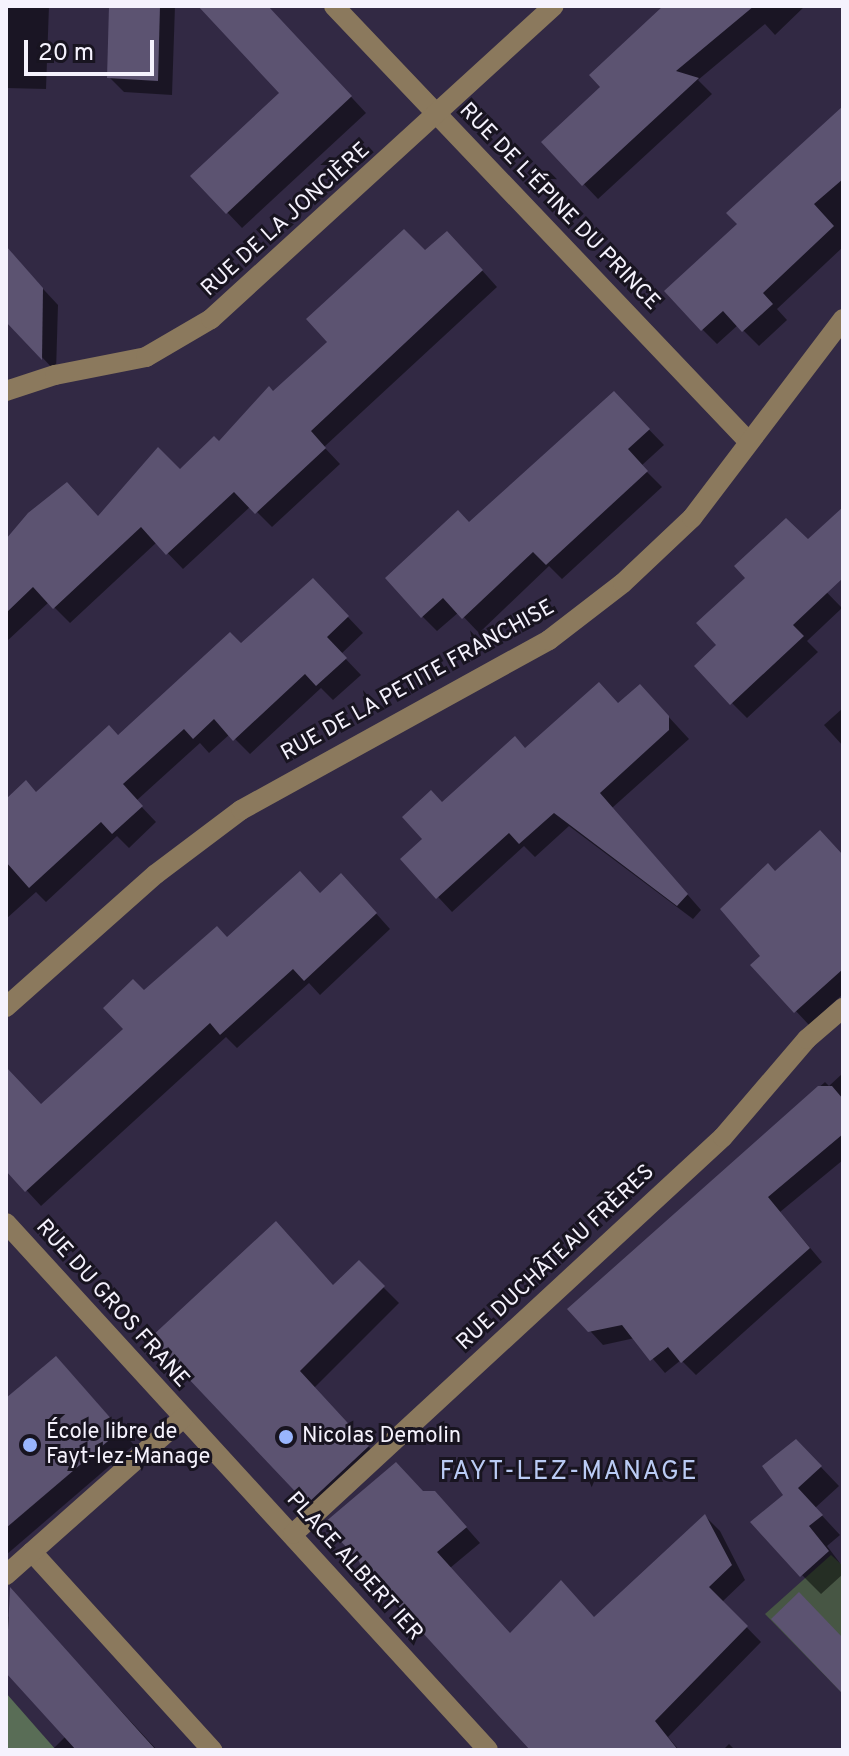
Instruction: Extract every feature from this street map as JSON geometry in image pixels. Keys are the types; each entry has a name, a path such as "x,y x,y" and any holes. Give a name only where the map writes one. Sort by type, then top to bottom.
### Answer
{"street":[{"name":"RUE DE L'ÉPINE DU PRINCE","path":"334,6 749,442"},
{"name":"RUE DE LA JONCIÈRE","path":"6,391 55,375 146,357 211,319 554,6"},
{"name":"RUE DE LA PETITE FRANCHISE","path":"6,1007 156,874 241,810 549,640 599,602 692,518 843,319"},
{"name":"RUE DUCHÂTEAU FRÈRES","path":"293,1534 723,1137 807,1039 843,1008"},
{"name":"RUE DU GROS FRANE","path":"6,1223 183,1418"},
{"name":"PLACE ALBERT IER","path":"183,1418 293,1534 488,1750"},
{"path":"6,1575 183,1418"},
{"path":"32,1552 212,1750"}],"green space":[{"path":"831,1555 843,1566 843,1694 765,1614"},
{"path":"6,1693 56,1750 6,1750"}],"building":[{"path":"109,6 160,6 158,81 107,78"},
{"path":"198,6 268,6 352,96 226,214 190,176 279,93"},
{"path":"663,6 754,6 676,71 699,78 582,186 541,142 600,87 589,75"},
{"path":"843,106 843,179 814,204 834,226 763,293 773,304 742,332 723,311 701,331 664,291 737,224 726,213"},
{"path":"404,229 425,250 447,231 483,270 311,431 326,448 255,514 234,492 166,555 141,527 53,609 33,587 6,613 6,539 28,513 67,482 98,516 158,447 180,469 214,436 219,441 269,386 273,391 327,342 306,319"},
{"path":"6,246 43,288 42,360 6,322"},
{"path":"614,391 650,429 628,449 648,471 546,565 533,552 462,619 443,598 421,618 385,578 458,510 469,522"},
{"path":"843,507 843,578 793,625 804,636 730,705 694,666 716,645 696,623 745,578 734,566 786,518 808,539"},
{"path":"313,578 349,616 327,637 347,658 316,686 305,674 233,741 214,719 193,739 184,729 123,784 143,806 112,834 101,822 29,888 6,862 6,799 26,780 36,792 109,725 118,735 230,632 241,643"},
{"path":"599,682 618,703 640,684 669,716 669,730 600,793 688,894 677,906 554,813 519,844 509,833 436,899 400,859 422,839 402,817 431,790 442,802 515,736 525,748"},
{"path":"820,830 843,855 843,969 794,1013 750,965 760,956 720,909 768,863 775,871"},
{"path":"300,871 320,893 341,873 377,913 304,981 293,969 220,1035 210,1023 25,1192 6,1171 6,1067 41,1104 123,1029 103,1008 133,979 144,990 217,926 227,937"},
{"path":"818,1086 832,1086 843,1099 843,1134 768,1197 810,1248 681,1363 668,1347 650,1361 622,1325 588,1332 567,1309"},
{"path":"276,1221 333,1285 359,1260 385,1286 300,1371 369,1446 307,1504 150,1338"},
{"path":"56,1356 121,1430 6,1528 6,1398"},
{"path":"796,1439 822,1466 798,1488 823,1515 809,1526 829,1551 800,1577 750,1522 783,1495 762,1466"},
{"path":"396,1462 423,1491 435,1491 467,1527 437,1552 510,1633 561,1580 594,1617 705,1514 732,1565 709,1587 748,1626 655,1721 678,1750 530,1750 389,1596 366,1580 359,1561 324,1523"},
{"path":"10,1587 156,1750 76,1750 6,1673"},
{"path":"799,1592 843,1638 843,1694 771,1619"}],"place":[{"name":"Nicolas Demolin","path":"286,1437"},
{"name":"École libre de Fayt-lez-Manage","path":"30,1445"}],"district":[{"name":"FAYT-LEZ-MANAGE","path":"569,1473"}]}
